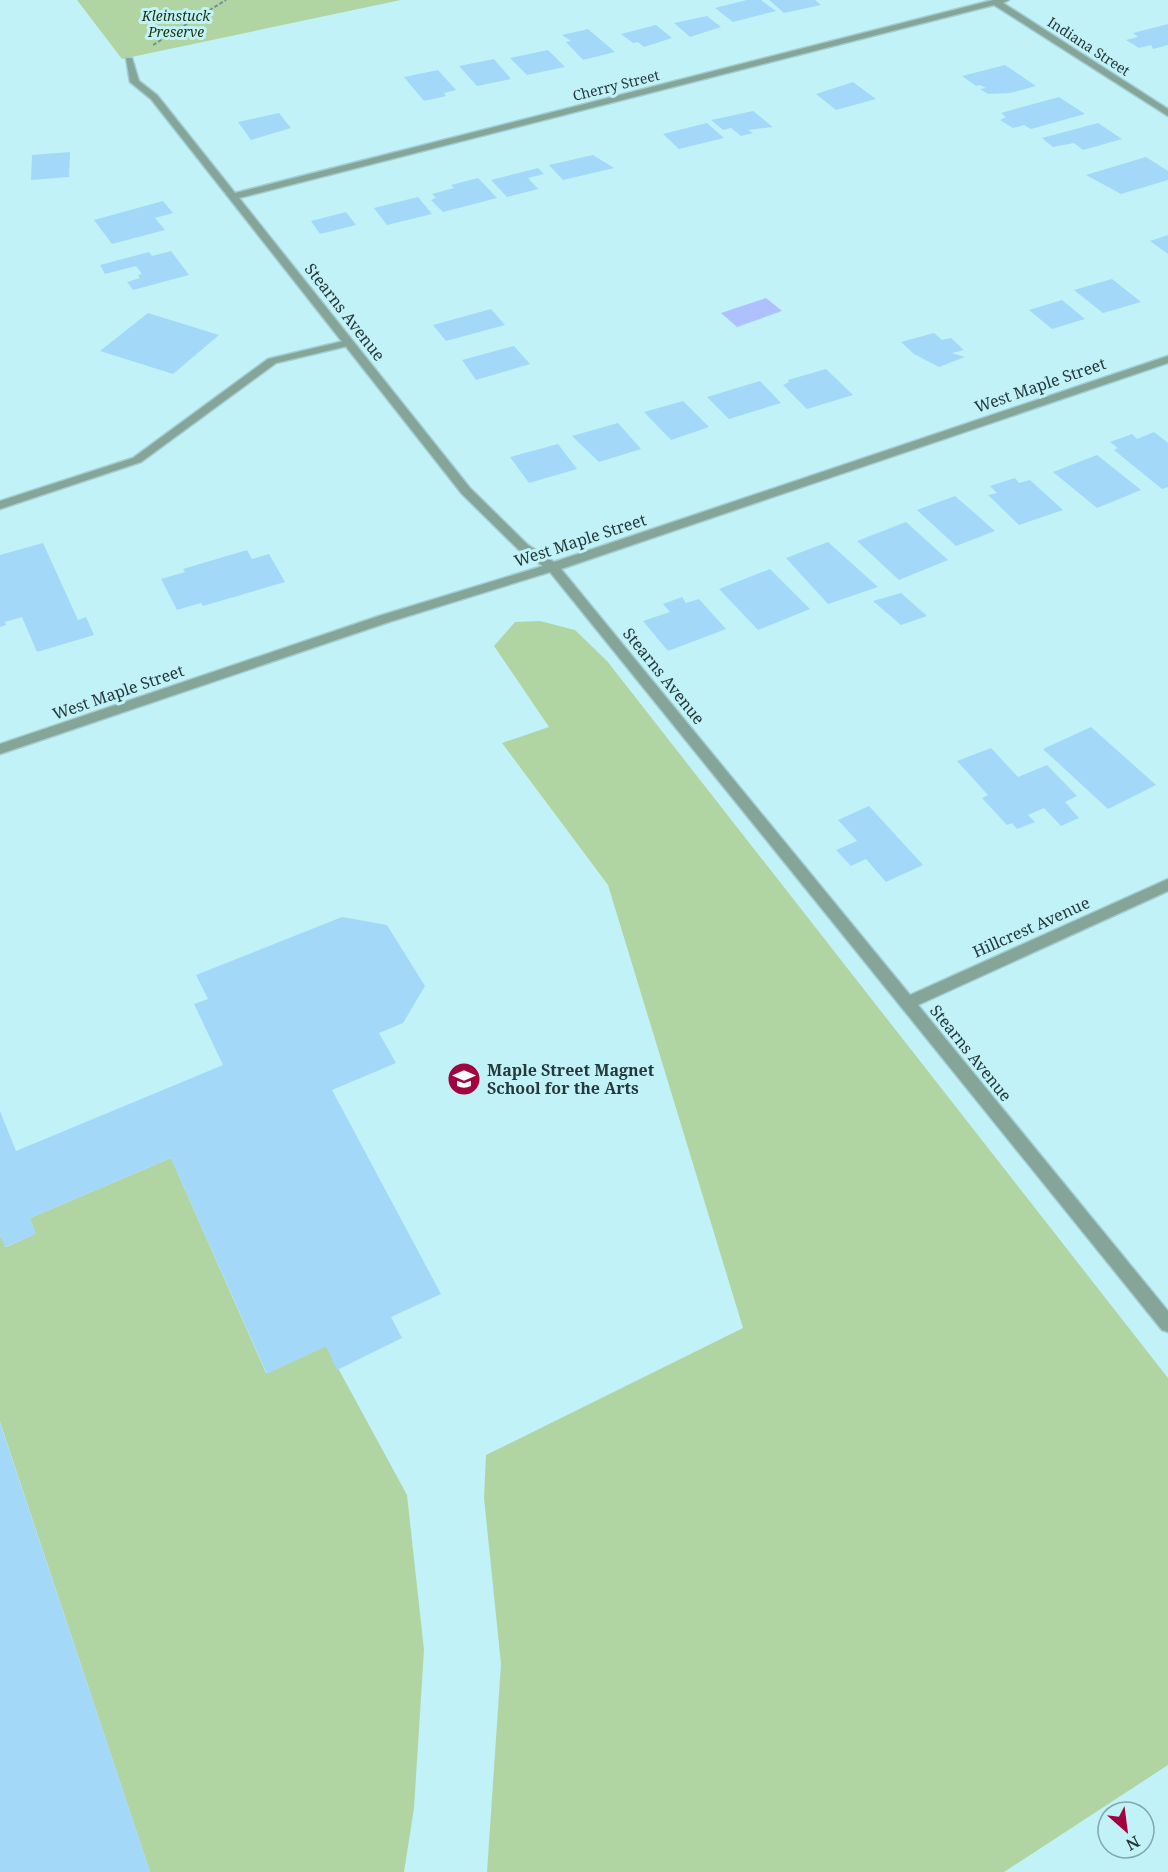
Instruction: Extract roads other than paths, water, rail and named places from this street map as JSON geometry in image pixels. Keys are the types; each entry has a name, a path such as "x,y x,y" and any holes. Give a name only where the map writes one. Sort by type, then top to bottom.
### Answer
{"street":[{"name":"Indiana Street","path":"1000,1 1168,113"},
{"name":"Cherry Street","path":"233,196 1000,1"},
{"name":"Stearns Avenue","path":"129,60 135,82 154,97 466,491 524,549 553,567 909,1002 1168,1324"},
{"path":"0,506 137,460 272,361 348,343"},
{"name":"West Maple Street","path":"0,749 384,619 553,567 1168,359"},
{"name":"Hillcrest Avenue","path":"909,1002 1168,885"}],"water":[{"path":"766,298 782,311 737,327 721,313"}],"place":[{"name":"Maple Street Magnet School for the Arts","path":"464,1079"}],"park label":[{"name":"Kleinstuck Preserve","path":"176,24"}]}
